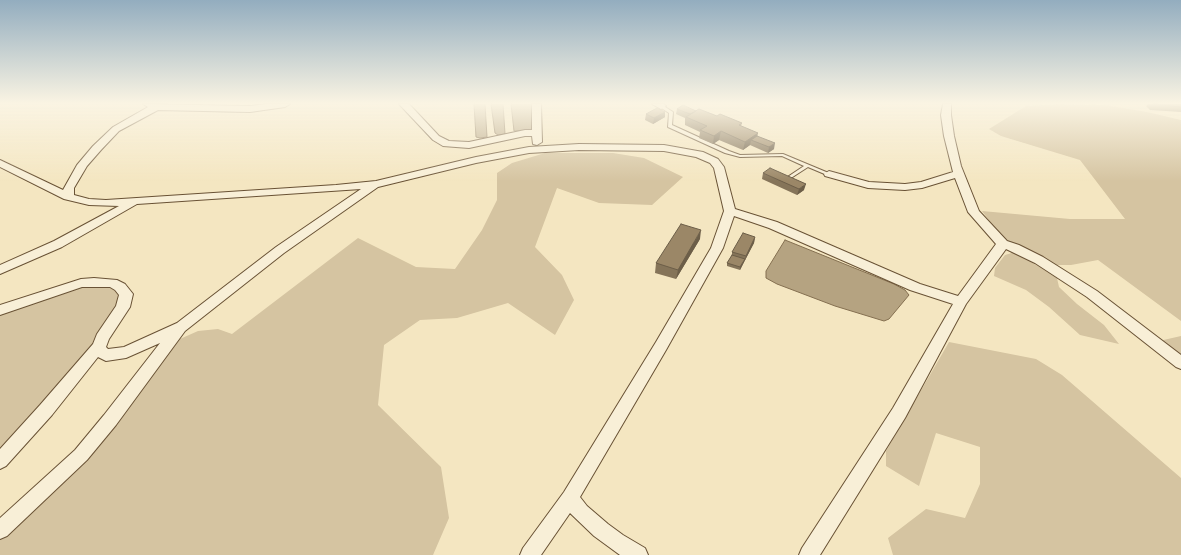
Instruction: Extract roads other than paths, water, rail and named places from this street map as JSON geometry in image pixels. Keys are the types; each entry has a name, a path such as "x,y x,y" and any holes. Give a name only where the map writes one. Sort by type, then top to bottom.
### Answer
{"street":[{"path":"68,197 69,188 78,171 97,148 115,130"},
{"path":"428,130 436,138 447,144 469,145 514,135 538,133"},
{"path":"537,149 538,130"},
{"path":"947,130 958,174 974,212 1003,244 1015,248 1039,260 1092,294 1181,363"},
{"path":"0,163 68,197 89,202 135,202 183,197 336,188 376,184 476,160 537,149 636,147 680,150 699,154 714,161 719,167 730,211 717,248 661,346 570,498 530,555"},
{"path":"829,174 868,185 905,187 922,185 958,174"},
{"path":"0,530 81,455 182,327 280,250 376,184"},
{"path":"0,270 58,244 135,202"},
{"path":"730,211 773,225 915,287 961,302"},
{"path":"808,555 899,413 961,302 1003,244"},
{"path":"0,310 81,284 94,282 112,283 120,287 126,294 123,307 102,338 99,347 46,410 0,461"},
{"path":"99,347 106,355 126,352 182,327"},
{"path":"570,498 581,512 606,534 616,542 638,555"}],"lane":[{"path":"679,130 727,152 740,156 756,157 777,154 829,174"},
{"path":"791,177 807,166"}]}
